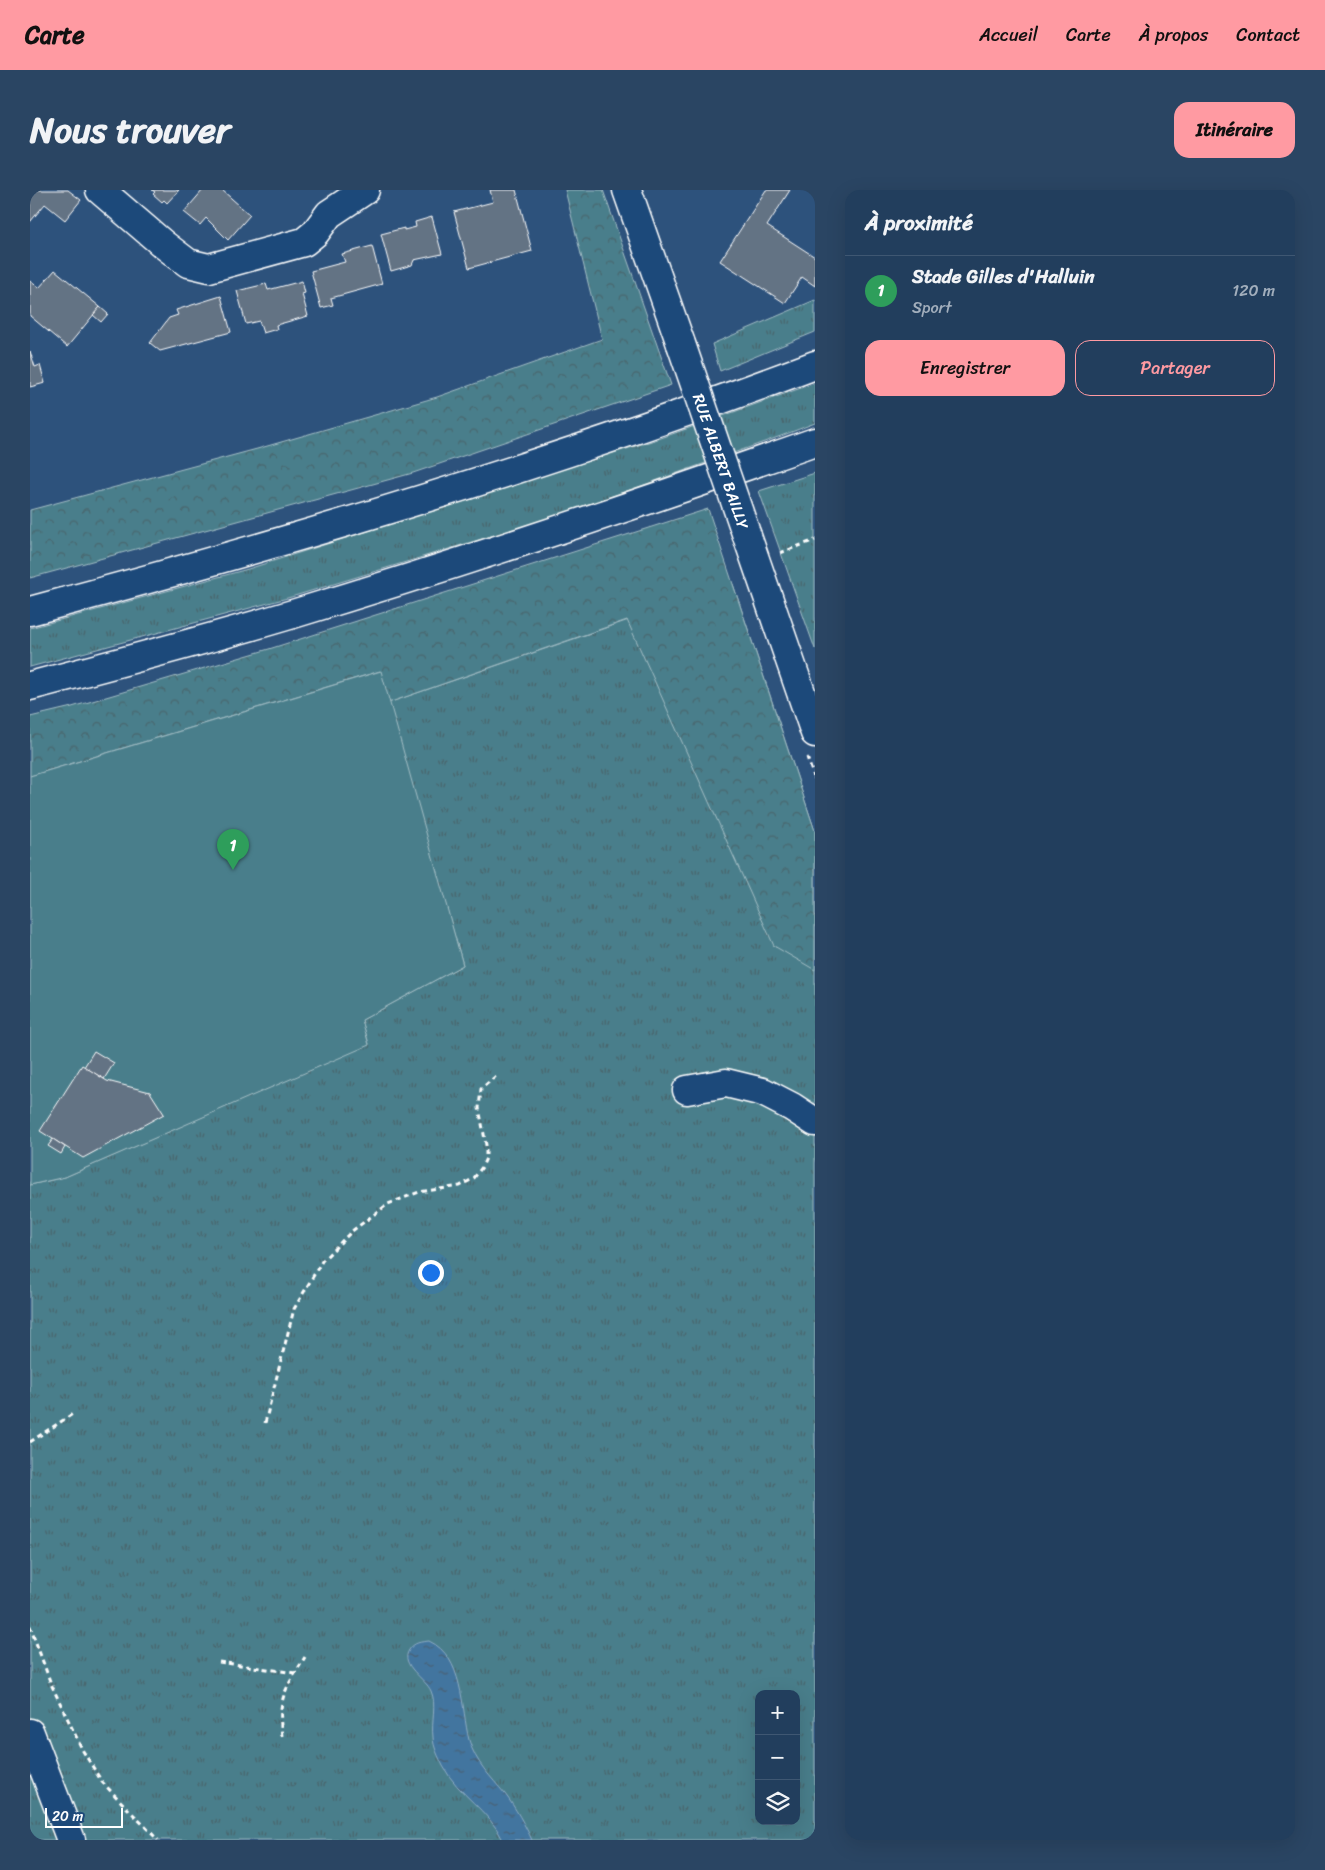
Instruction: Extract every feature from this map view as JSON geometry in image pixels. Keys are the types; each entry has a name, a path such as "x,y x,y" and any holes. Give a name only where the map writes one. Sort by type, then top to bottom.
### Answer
{"main road":[{"path":"100,190 188,263 209,268 304,242 315,233 329,214 366,190"},
{"name":"RUE ALBERT BAILLY","path":"627,190 815,733"},
{"path":"30,611 202,564 545,460 815,365"},
{"path":"30,686 291,614 470,559 625,509 815,442"},
{"path":"687,1090 726,1083 763,1092 815,1122"},
{"path":"30,1733 71,1840"}],"path":[{"path":"777,554 815,540"},
{"path":"265,1423 294,1309 322,1261 352,1231 388,1204 419,1192 460,1186 474,1178 486,1158 486,1145 479,1108 481,1089 496,1076"},
{"path":"30,1442 74,1413"},
{"path":"30,1626 51,1684 84,1751 102,1782 158,1840"},
{"path":"282,1736 279,1714 282,1696 304,1657"},
{"path":"219,1662 295,1673"}],"green space":[{"path":"565,190 603,190 671,385 413,473 30,578 30,510 257,449 437,397 602,339"},
{"path":"815,300 815,332 720,371 712,344"},
{"path":"815,383 815,423 781,436 557,516 291,597 30,667 30,628 248,569 661,438"},
{"path":"815,473 815,649 759,491"},
{"path":"708,509 815,831 815,970 774,946 627,620 388,703 380,671 30,776 30,717 72,707 269,649"},
{"path":"733,584 815,831 815,1840 30,1840 30,1185 65,1177 369,1044 362,1020 463,965 388,703"},
{"path":"381,671 463,965 362,1020 369,1045 65,1177 30,1185 30,776"}],"water":[{"path":"429,1641 449,1659 455,1671 469,1740 475,1755 505,1794 532,1840 503,1840 490,1820 457,1786 443,1766 433,1741 433,1696 428,1686 410,1666 407,1656 413,1645"}],"building":[{"path":"30,190 68,190 81,200 65,220 45,204 30,222"},
{"path":"152,190 179,190 167,203 164,200 162,202 153,194 155,192"},
{"path":"203,190 222,190 250,215 228,240 206,218 200,225 184,212"},
{"path":"490,190 516,190 532,251 469,268 454,212 493,202"},
{"path":"766,190 790,190 767,226 815,257 815,286 802,277 785,303 720,261"},
{"path":"432,217 442,254 414,260 412,265 391,271 381,234 416,227 415,222"},
{"path":"372,246 382,284 331,298 333,305 321,308 311,271 345,262 342,254"},
{"path":"55,270 100,307 67,347 30,316 30,281 39,288"},
{"path":"302,281 305,293 302,294 308,316 276,325 277,329 263,333 259,321 246,324 237,291 266,284 268,290"},
{"path":"221,296 231,332 160,351 150,343 169,318 178,315 176,310"},
{"path":"100,307 108,314 101,322 93,315"},
{"path":"30,351 35,367 40,365 45,383 30,387"},
{"path":"94,1051 114,1063 104,1079 84,1067"},
{"path":"82,1065 107,1081 150,1092 164,1114 83,1158 40,1131"},
{"path":"53,1139 65,1147 61,1154 48,1146"}],"place":[{"name":"Stade Gilles d'Halluin","path":"233,870"}]}
